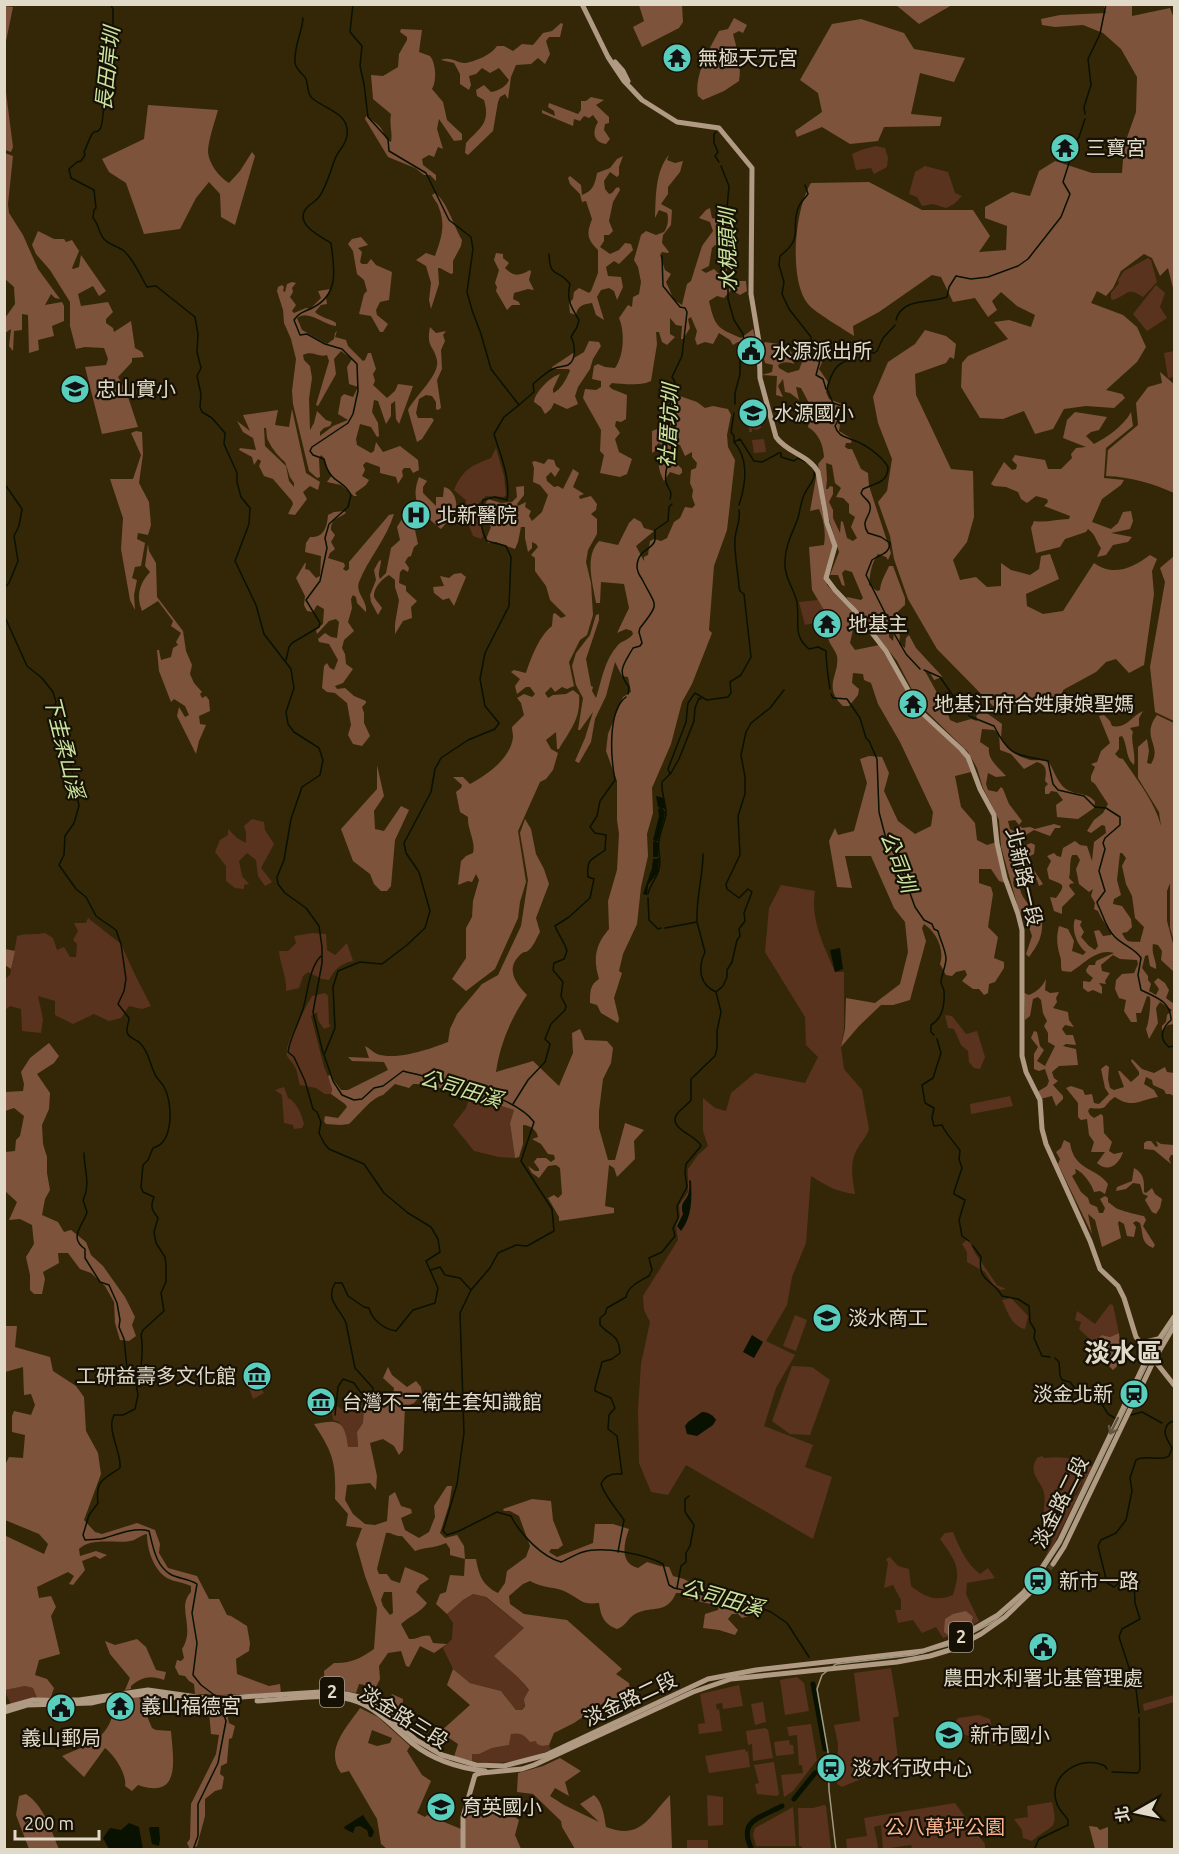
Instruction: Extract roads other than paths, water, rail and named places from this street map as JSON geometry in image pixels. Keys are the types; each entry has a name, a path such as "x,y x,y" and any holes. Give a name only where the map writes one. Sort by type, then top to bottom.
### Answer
{"main road":[{"name":"北新路一段","path":"582,4 603,47 623,71 631,89 642,100 677,122 719,128 752,168 751,294 757,325 763,388 776,437 782,445 813,465 818,472 827,523 835,546 826,573 829,583 855,611 886,651 920,711 962,748 968,757 980,789 993,810 998,849 1006,884 1021,923 1022,1056 1026,1072 1040,1100 1043,1136 1088,1235 1100,1269 1118,1286 1134,1331 1174,1385"},
{"name":"2","path":"1149,1354 1174,1317"},
{"name":"淡金路二段","path":"1053,1564 1064,1547 1154,1360 1174,1326"},
{"path":"1144,1365 1141,1343 1160,1339"},
{"path":"1148,1373 1161,1369 1158,1353"},
{"name":"淡金路二段","path":"824,1666 923,1651 953,1641 999,1615 1023,1593 1060,1540 1149,1354"},
{"name":"2","path":"800,1669 897,1662 953,1649 981,1634 1005,1617 1036,1587"},
{"name":"淡金路二段","path":"476,1765 504,1766 546,1755 708,1679 734,1673 800,1669"},
{"name":"淡金路二段","path":"495,1772 522,1769 550,1759 709,1685 731,1679 800,1669"},
{"name":"淡金路三段","path":"222,1701 320,1692 359,1697 384,1712 425,1747 462,1763 476,1765"},
{"name":"2","path":"4,1710 48,1703 73,1705 147,1694 222,1701"},
{"name":"淡金路三段","path":"222,1701 347,1698 372,1710 423,1751 455,1765 495,1772"},
{"path":"463,1850 464,1817 475,1775 495,1772"}],"waterway":[{"name":"長田岸圳","path":"110,4 113,9 113,32 108,40 107,65 104,68 101,125 100,129 92,134 81,161 69,169 71,178 94,190 96,208 93,218 104,239 128,255 147,287 156,286 195,317 198,334 197,352 201,368 197,376 201,394 200,407 202,412 212,418 225,433 224,444 237,473 241,497 250,508 249,524 235,561 256,605 264,634 291,669 294,688 286,712 288,724 294,732 319,748 323,760 320,775 302,787 291,819 284,860 277,877 278,884 285,893 306,908 319,926 322,963 313,1012 323,1053"},
{"name":"公司田溪","path":"353,4 350,32 362,46 360,66 368,117 388,139 389,151 426,173 449,220 471,237 473,249 467,292 472,310 491,369 519,405 504,417 494,434 508,484 507,500 495,497 483,500 481,510 481,521 487,541 506,546 511,557 509,606 485,653 480,679 485,706 499,723 495,729 468,740 441,758 435,769 431,792 404,843 406,853 419,872 430,911 425,928 382,964 360,962 338,971 333,987 335,1028 324,1055 333,1081 342,1095 354,1100 362,1099 374,1088 383,1086 403,1071 492,1095 524,1112 534,1122 521,1161 552,1209 554,1231 527,1246 516,1245 498,1253 490,1268 471,1290 460,1313 464,1433 457,1484 443,1531 447,1535 459,1531 497,1512 511,1516 532,1544 546,1555 561,1562 591,1550 624,1552 655,1560 663,1564 669,1585 674,1588 771,1612 787,1623 809,1657"},
{"name":"公司圳","path":"1085,114 1084,107 1091,85 1088,59 1100,34 1106,4"},
{"name":"公司田溪","path":"286,660 292,643 319,627 320,623 306,600 320,581 329,524 348,507 351,495 333,477 324,459 313,455 310,451 312,447 348,423 353,414 358,391 357,364 342,349 325,344 307,334 300,335 294,320 322,301 332,287 334,270 331,243 311,230 304,221 303,215 306,208 322,193 347,135 347,128 341,117 312,98 305,77 296,66 296,50 303,18"},
{"name":"公司圳","path":"896,320 899,313 910,304 947,297 949,287 956,276 971,279 988,277 1018,266 1028,259 1061,217 1070,194 1063,182 1071,148 1079,137 1085,119"},
{"name":"水梘頭圳","path":"716,132 714,143 718,152 715,156 719,162"},
{"name":"水梘頭圳","path":"721,166 729,186 724,242 730,255 728,258 728,299 734,320 743,334 744,342 740,353 740,374 735,393 735,404"},
{"path":"805,185 808,194 796,214 795,237 793,243 780,256 779,265 784,282 782,294 789,309 811,337 811,345 821,357 816,375 823,379 826,389"},
{"path":"519,405 534,392 533,384 550,370 571,363 574,356 571,337 579,320 570,303 570,284 553,271 549,254"},
{"name":"社厝坑圳","path":"662,256 663,286 687,312 682,356 672,377 675,382 669,415 672,448 665,477 671,492 670,499"},
{"name":"公司圳","path":"890,623 866,575 872,560 886,552 890,543 868,533 865,521 870,512 870,505 861,493 863,489 883,479 888,467 873,451 838,432 835,426 841,415 842,406 833,403 827,389 832,374 839,365 858,352 874,353 877,351 883,338 895,325"},
{"name":"水梘頭圳","path":"734,413 731,432 742,456 745,472 739,505"},
{"name":"公司圳","path":"734,442 740,439 754,461 762,462 781,453 781,457 794,461 798,458 806,462"},
{"name":"公司圳","path":"814,470 814,477 803,498 788,544 785,567 797,602 800,638 809,649 818,647 826,651 830,689"},
{"name":"下圭柔山溪","path":"4,483 22,509 19,526 14,536 18,561 9,583 4,588"},
{"name":"社厝坑圳","path":"628,694 629,687 622,672 624,663 633,648 642,643 640,628 654,608 651,595 638,573 638,560 654,543 655,530 668,521 669,507 672,504"},
{"name":"水梘頭圳","path":"670,774 668,769 686,722 688,703 695,693 707,700 728,697 731,693 730,682 741,675 751,657 744,594 739,587 736,556 735,538 739,510"},
{"name":"下圭柔山溪","path":"4,615 27,666 42,678 53,692 56,702 52,718 56,728 65,736 79,806 74,823 65,836 64,855 59,865 76,889 86,897 96,916 116,930 121,944 126,979 118,1004 129,1018 128,1034 143,1046 155,1074 164,1087 170,1112 170,1122 165,1139 153,1148 143,1165 141,1187 143,1192 154,1197 152,1208 158,1218 154,1232 156,1243 165,1257 166,1282 161,1293 164,1311 143,1330 141,1335 141,1372 135,1378 138,1395 135,1409 123,1415 114,1415 112,1421 120,1468 99,1485 98,1503 89,1515 83,1535 85,1540 103,1539 132,1530 149,1531 155,1554 165,1570 173,1576 197,1584 192,1613 197,1643 193,1675 201,1685 217,1697"},
{"name":"公司圳","path":"891,628 906,654 920,669"},
{"name":"公司圳","path":"924,670 940,677 956,700"},
{"path":"618,1552 624,1520 601,1484 610,1475 622,1474 617,1436 608,1429 609,1415 615,1408 611,1398 595,1391 595,1388 602,1362 620,1353 618,1342 600,1325 600,1318 605,1314 607,1308 626,1297 632,1287 649,1276 652,1270 649,1258 662,1252 675,1236 673,1228 678,1218 677,1206 687,1187 686,1164 701,1146 679,1128 675,1119 691,1100 691,1079 715,1056 721,1012 716,992 723,986 727,977 727,970 732,962 740,936 739,929 745,921 744,913 752,892 748,889 739,898 727,889 726,884 740,855 738,816 745,794 741,755 746,732 751,723 770,708 784,690"},
{"name":"公司圳","path":"831,694 833,698 847,699 860,718 866,738 877,759 879,812 886,839 898,860 915,907 924,920 938,931 944,949 946,962 941,982 944,1001 941,1015 931,1025 931,1032 934,1035"},
{"name":"社厝坑圳","path":"513,1104 528,1080 545,1062 550,1044 545,1039 551,1024 565,1010 566,1006 561,996 563,982 553,970 554,963 564,959 567,951 555,926 590,898 594,879 588,877 588,866 591,860 605,850 606,835 595,833 590,827 597,816 600,801 615,780 612,760 613,724 620,704 626,697"},
{"name":"水梘頭圳","path":"648,894 660,866 660,834 666,814 662,782 671,773 679,759 694,721 695,708 699,698 701,699"},
{"name":"公司圳","path":"959,705 966,710 969,716 994,726 1005,744 1015,753 1048,761 1053,784 1058,790 1084,796 1095,807 1106,808 1120,817 1120,825 1105,838 1103,843 1105,849 1099,871 1105,891 1097,902 1111,933 1141,958 1138,975 1141,990 1161,1000 1168,1008 1171,1020 1165,1026 1162,1037 1169,1047 1174,1046"},
{"path":"697,921 703,854"},
{"name":"水梘頭圳","path":"648,898 649,920 658,929 661,928"},
{"name":"水梘頭圳","path":"665,928 697,922 705,952 701,964 703,981 716,992"},
{"path":"321,956 311,974 303,1009 288,1052 294,1057 305,1081 313,1109 317,1112 321,1122 319,1133 329,1149 364,1164 384,1193 408,1213 431,1227 438,1239 440,1252 426,1261 438,1288 435,1303 413,1310 396,1331 379,1323 369,1308 348,1296 342,1283 335,1283 332,1289 333,1300 346,1323 355,1368 373,1388 372,1395 366,1400 354,1383 343,1379 338,1387 335,1415"},
{"name":"公司圳","path":"937,1039 941,1053 933,1078 922,1085 925,1103 934,1108 932,1118 934,1126 942,1125 960,1151 959,1159 962,1168 954,1194 965,1200 959,1220 962,1236 969,1241"},
{"path":"84,1153 87,1182 83,1200 87,1212 77,1236 80,1245 85,1249 85,1258 100,1282 109,1285 117,1303 127,1368 129,1374 134,1378"},
{"name":"公司圳","path":"973,1246 981,1257 981,1271 1002,1296 1018,1299 1029,1306 1030,1322 1035,1330 1034,1338 1042,1356 1050,1357"},
{"path":"431,1270 440,1267 445,1275 460,1278 471,1290"},
{"name":"公司圳","path":"1055,1358 1059,1362 1062,1380 1070,1382 1078,1392 1093,1390 1108,1414 1115,1418"},
{"name":"公司圳","path":"1131,1415 1142,1412 1162,1423"},
{"name":"公司圳","path":"1139,1713 1136,1689 1119,1637 1122,1629 1140,1619 1135,1603 1134,1583 1130,1576 1114,1587 1107,1583 1098,1546 1101,1540 1116,1533 1126,1520 1132,1491 1130,1478 1136,1460 1169,1456 1172,1448 1165,1429 1169,1423 1174,1421"},
{"path":"677,1588 681,1566 686,1562 686,1553 690,1546 694,1525 685,1512 685,1499 689,1496"},
{"name":"公司田溪","path":"813,1684 825,1749"},
{"name":"下圭柔山溪","path":"193,1850 198,1836 198,1804 218,1763 226,1721 219,1701"},
{"name":"公司圳","path":"1112,1772 1138,1773 1140,1769 1139,1718"},
{"name":"公司圳","path":"1034,1850 1039,1839 1068,1825 1068,1820 1057,1804 1055,1794 1061,1776 1077,1765 1086,1763 1096,1763 1107,1769"},
{"name":"公司田溪","path":"794,1799 815,1773"},
{"name":"公司田溪","path":"752,1850 748,1840 749,1826 759,1817 782,1806"}],"tunnel":[{"path":"1036,1587 1053,1564"}],"tram line":[{"path":"836,1850 829,1790 828,1752 817,1689 822,1675 836,1664 914,1655 950,1645 993,1622 1024,1595 1061,1543 1150,1359 1174,1320"}],"place":[{"name":"無極天元宮","path":"677,58"},
{"name":"三寶宮","path":"1065,148"},
{"name":"水源派出所","path":"751,351"},
{"name":"忠山實小","path":"75,389"},
{"name":"水源國小","path":"753,413"},
{"name":"北新醫院","path":"416,515"},
{"name":"地基主","path":"827,624"},
{"name":"地基江府合姓康娘聖媽","path":"913,704"},
{"name":"淡水商工","path":"827,1318"},
{"name":"工研益壽多文化館","path":"257,1376"},
{"name":"淡金北新","path":"1134,1394"},
{"name":"台灣不二衛生套知識館","path":"321,1402"},
{"name":"新市一路","path":"1038,1581"},
{"name":"農田水利署北基管理處","path":"1043,1647"},
{"name":"義山福德宮","path":"120,1706"},
{"name":"義山郵局","path":"61,1708"},
{"name":"新市國小","path":"949,1735"},
{"name":"淡水行政中心","path":"831,1768"},
{"name":"育英國小","path":"441,1807"}],"district":[{"name":"淡水區","path":"1123,1353"}],"park label":[{"name":"公八萬坪公園","path":"945,1827"}]}
